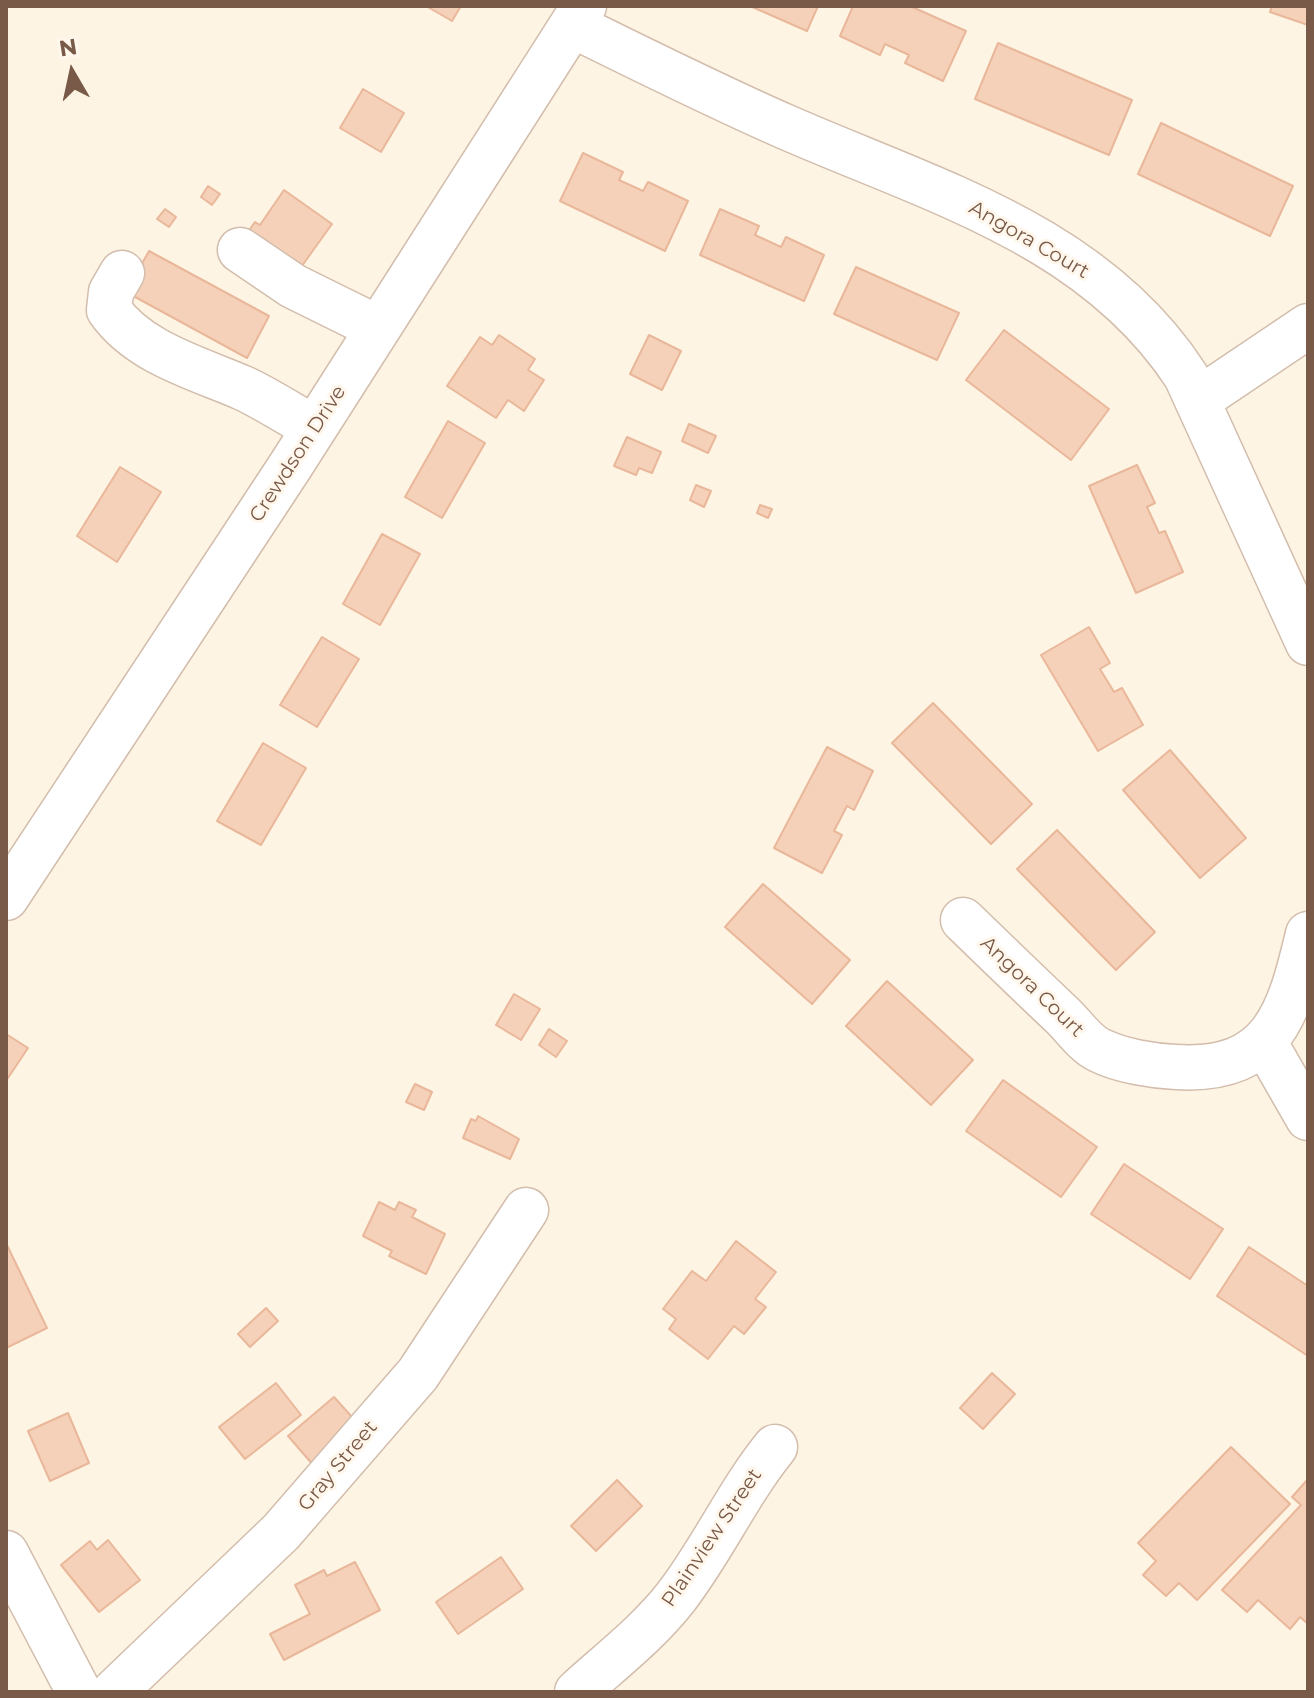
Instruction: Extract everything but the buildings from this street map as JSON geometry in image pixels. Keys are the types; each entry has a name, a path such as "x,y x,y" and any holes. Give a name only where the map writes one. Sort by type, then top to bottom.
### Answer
{"street":[{"name":"Crewdson Drive","path":"6,898 314,428 578,16"},
{"name":"Angora Court","path":"578,16 764,117 947,194 1065,256 1135,309 1163,340 1198,400 1308,643"},
{"path":"240,250 293,286 378,328"},
{"path":"122,273 111,292 109,310 120,325 185,366 244,389 314,428"},
{"path":"1198,400 1308,326"},
{"name":"Angora Court","path":"963,920 1098,1050 1155,1064 1192,1068 1223,1065 1250,1056 1265,1043 1287,1007 1308,934"},
{"path":"1265,1043 1308,1118"},
{"name":"Gray Street","path":"114,1692 281,1532 418,1374 526,1210"},
{"name":"Plainview Street","path":"577,1692 651,1626 676,1596 746,1482 775,1447"},
{"path":"6,1553 79,1692"}]}
